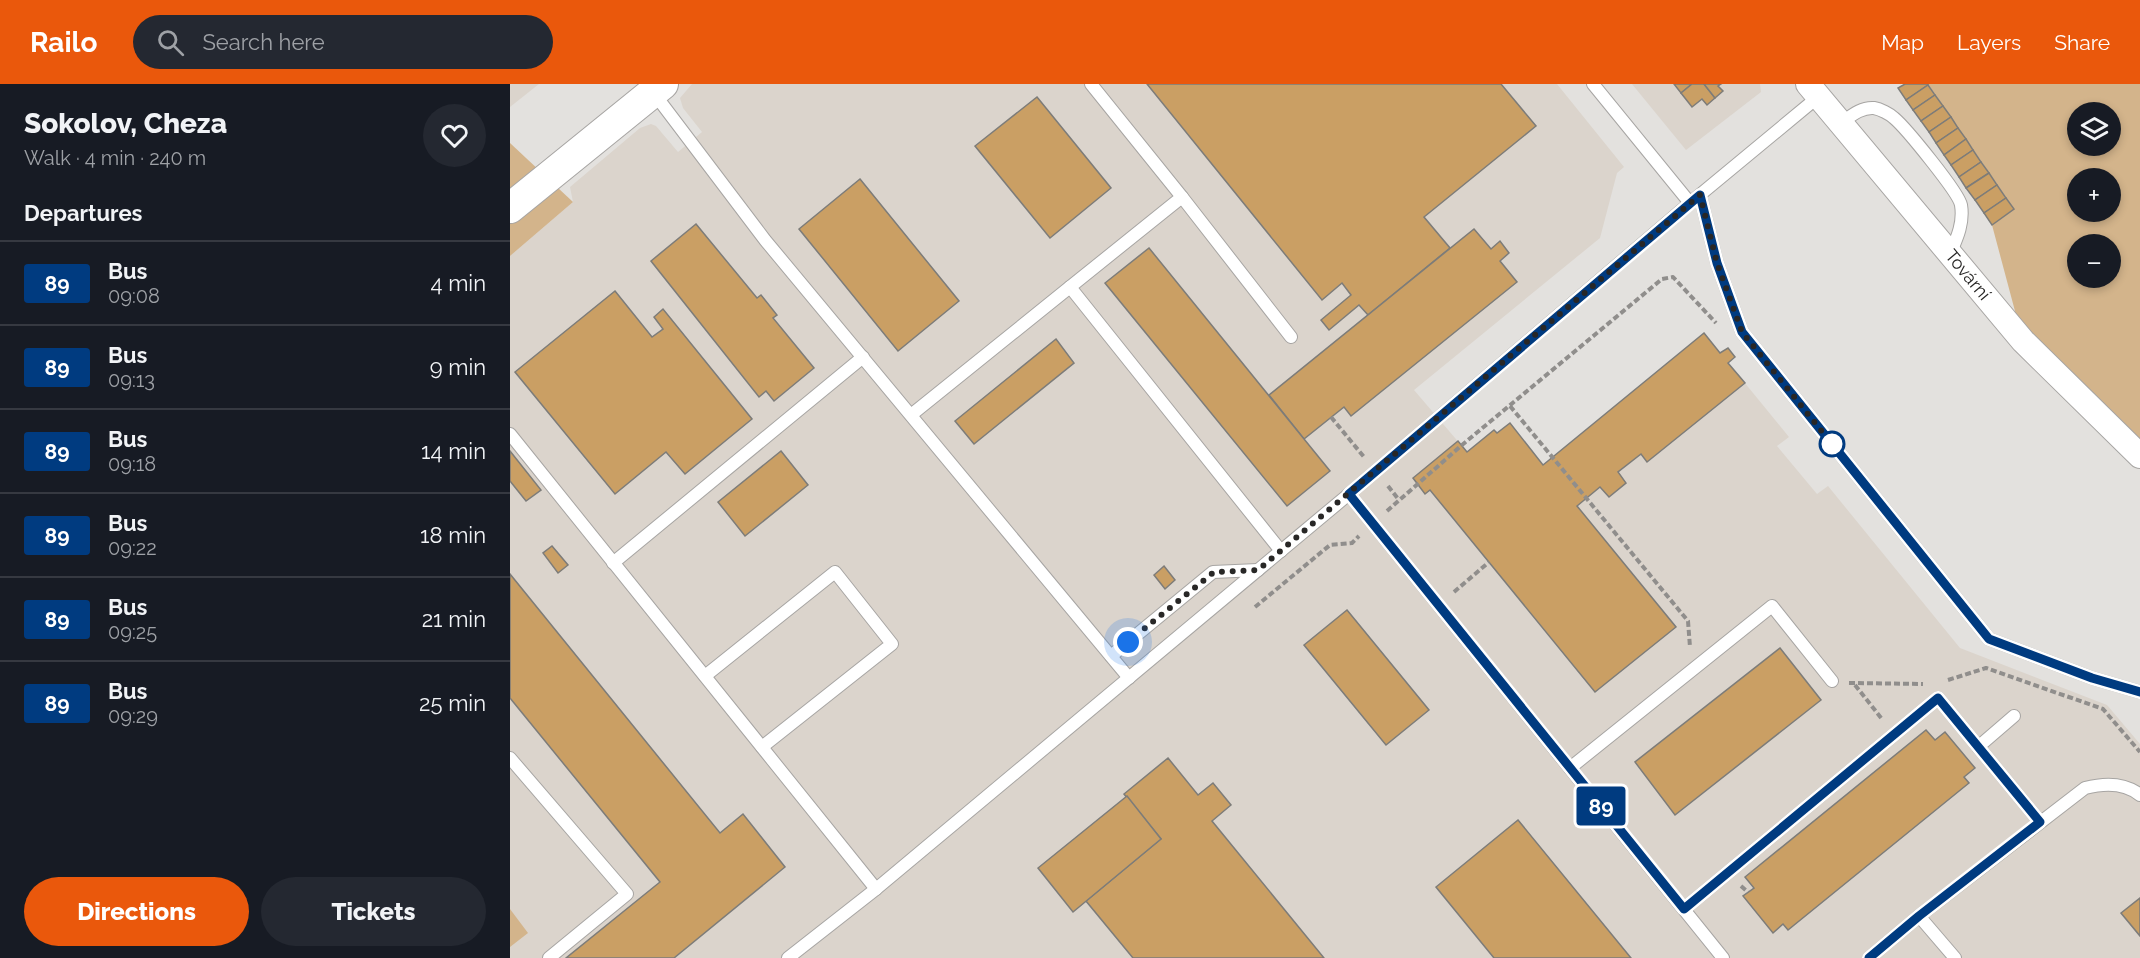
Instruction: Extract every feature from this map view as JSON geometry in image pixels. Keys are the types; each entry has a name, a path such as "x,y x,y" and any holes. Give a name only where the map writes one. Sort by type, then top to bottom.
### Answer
{"street":[{"path":"510,207 658,88"},
{"name":"Tovární","path":"1813,90 2024,341 2140,456"}],"lane":[{"path":"1091,84 1291,337"},
{"path":"1593,84 1695,199 1742,332 1989,639 2092,678 2140,692"},
{"path":"658,88 765,240 1129,678"},
{"path":"788,958 876,889 1349,494 1695,199 1813,90"},
{"path":"1841,123 1860,110 1874,108 1893,116 1912,137 1961,201 1960,232 1950,254"},
{"path":"911,415 1182,197"},
{"path":"1070,287 1281,551"},
{"path":"614,563 863,357"},
{"path":"510,434 876,889"},
{"path":"1349,494 1723,958"},
{"path":"1111,656 1214,572 1258,570"},
{"path":"705,676 835,572 892,644 762,747"},
{"path":"1570,768 1772,606 1832,681"},
{"path":"1684,909 1938,698 2040,822"},
{"path":"1978,747 2014,716"},
{"path":"510,758 627,894 549,958"},
{"path":"1869,958 1919,916 2085,788 2102,784 2117,785 2140,795"},
{"path":"1919,916 1955,958"}],"path":[{"path":"1256,607 1330,545 1352,543 1372,523 1662,279 1673,277 1720,327"},
{"path":"1510,406 1688,621 1692,671"},
{"path":"1438,604 1489,562"},
{"path":"1938,684 1986,668 2103,709 2140,752"},
{"path":"1832,681 1854,684 1926,684"},
{"path":"1854,684 1895,734"}],"shaded area":[{"path":"510,84 539,84 510,107"},
{"path":"692,84 1557,84 1624,167 1617,173 1600,238 1414,390 1467,452 1494,430 1497,433 1510,423 1543,465 1704,333 1789,437 1777,446 1817,494 1828,486 1960,648 2107,705 2140,744 2140,958 510,958 510,256 573,202 570,187 640,128 651,124 656,126 678,152 702,132 683,108 680,98"},
{"path":"1632,84 1760,84 1761,92 1686,150"},
{"path":"1928,84 2140,84 2140,456 2023,341 1992,225 2014,209"},
{"path":"510,143 573,202 510,256"},
{"path":"510,909 528,933 510,947"}],"building":[{"path":"1147,84 1501,84 1536,126 1424,217 1450,248 1368,315 1359,305 1329,330 1321,320 1351,295 1342,283 1322,300"},
{"path":"1674,84 1692,84 1681,93"},
{"path":"1692,84 1704,84 1715,98 1707,105 1702,99 1692,107 1681,93"},
{"path":"1704,84 1721,84 1718,86 1723,91 1715,98"},
{"path":"1905,84 1928,85 1906,100 1898,88"},
{"path":"1928,85 1935,95 1913,110 1906,100"},
{"path":"1935,95 1943,106 1921,121 1913,110"},
{"path":"1037,97 1111,188 1050,238 975,146"},
{"path":"1943,106 1951,117 1929,132 1921,121"},
{"path":"1951,117 1958,128 1936,143 1929,132"},
{"path":"1958,128 1966,139 1944,155 1936,143"},
{"path":"1966,139 1973,150 1951,165 1944,155"},
{"path":"1973,150 1981,162 1959,177 1951,165"},
{"path":"1981,162 1989,173 1966,188 1959,177"},
{"path":"1989,173 1997,185 1975,200 1966,188"},
{"path":"860,179 959,301 898,351 799,229"},
{"path":"1997,185 2006,198 1984,213 1975,200"},
{"path":"2006,198 2014,209 1992,225 1984,213"},
{"path":"696,224 757,298 761,295 777,315 773,318 814,368 774,401 766,391 759,397 651,261"},
{"path":"1474,229 1491,249 1500,241 1509,253 1500,261 1517,282 1351,416 1344,407 1304,439 1269,395"},
{"path":"1149,248 1330,471 1287,506 1105,283"},
{"path":"615,291 652,337 663,329 654,317 663,309 752,419 685,474 666,452 615,494 515,372"},
{"path":"1704,333 1720,353 1728,348 1735,357 1728,363 1745,383 1647,462 1641,454 1618,472 1626,483 1609,497 1600,487 1577,506 1676,627 1595,692 1430,490 1425,494 1413,478 1458,441 1467,452 1494,430 1497,433 1510,423 1543,465"},
{"path":"1056,339 1074,363 974,444 955,421"},
{"path":"510,451 541,490 526,501 510,481"},
{"path":"781,451 808,485 745,536 718,502"},
{"path":"552,546 568,565 558,573 543,553"},
{"path":"1164,566 1175,580 1165,589 1154,575"},
{"path":"510,574 720,833 743,814 785,867 674,958 566,958 660,882 510,698"},
{"path":"1347,610 1429,710 1386,745 1304,645"},
{"path":"1780,648 1821,700 1675,815 1635,762"},
{"path":"1926,730 1935,740 1945,732 1975,768 1964,777 1969,783 1788,930 1783,924 1773,933 1743,896 1754,888 1745,877"},
{"path":"1168,758 1198,795 1213,783 1231,805 1212,821 1324,958 1133,958 1086,901 1161,839 1124,794"},
{"path":"1127,796 1161,839 1073,912 1038,868"},
{"path":"1518,820 1631,958 1494,958 1436,887"},
{"path":"2140,898 2140,936 2121,913"}],"bus line":[{"name":"89","path":"1869,958 2040,822 1938,698 1684,909 1349,494 1700,195 1717,263 1742,332 1989,639 2092,678 2140,692"}],"route":[{"path":"1128,642 1214,572 1258,570 1700,195 1717,263 1742,332 1832,444"}]}
